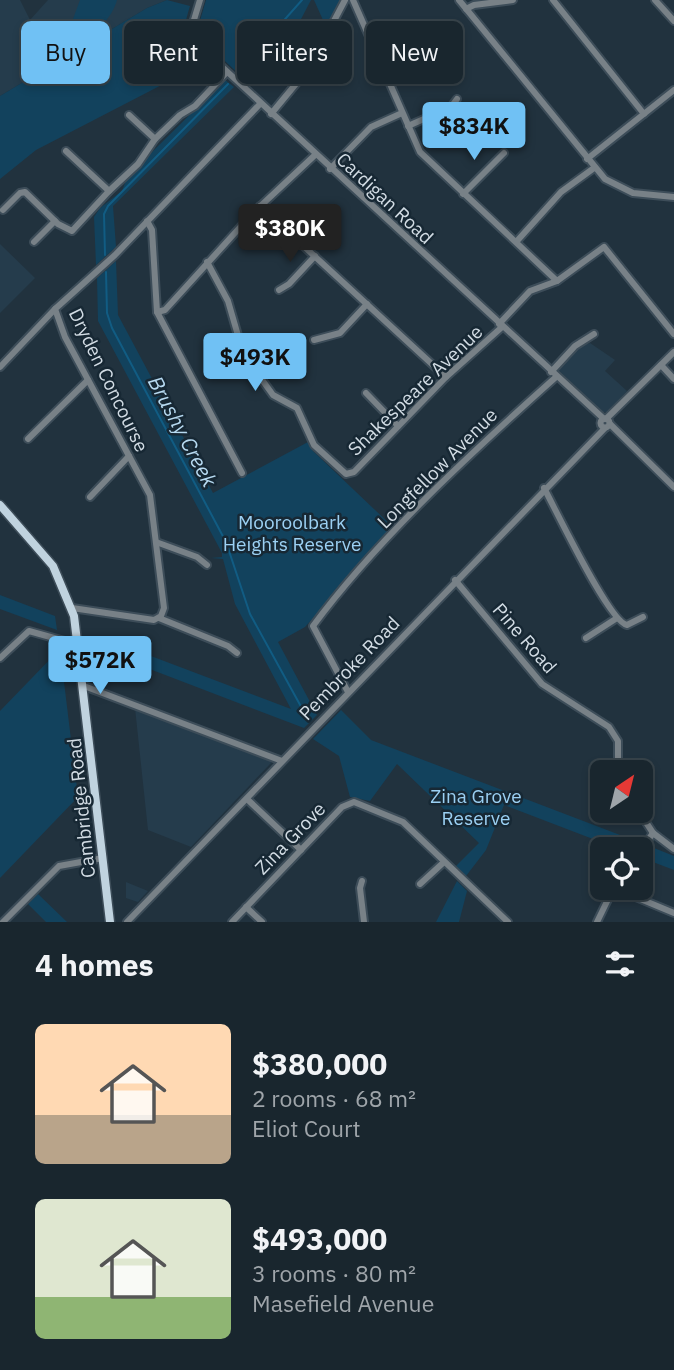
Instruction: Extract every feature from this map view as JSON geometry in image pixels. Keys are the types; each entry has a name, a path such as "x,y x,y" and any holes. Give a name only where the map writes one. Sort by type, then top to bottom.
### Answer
{"main road":[{"name":"Cambridge Road","path":"0,505 48,558 63,584 72,608 84,686 110,922"}],"street":[{"name":"Cardigan Road","path":"200,0 191,38 674,487"},
{"path":"271,114 309,68 345,0"},
{"path":"353,0 366,29"},
{"path":"459,0 594,168 625,190 652,197 674,197"},
{"path":"466,9 474,5 513,0"},
{"path":"553,0 643,114"},
{"path":"655,0 674,21"},
{"path":"3,210 20,193 25,192 55,221 74,230 138,164 155,139 180,115 195,106 227,72"},
{"path":"390,84 423,156 556,281"},
{"path":"587,159 674,90"},
{"path":"408,126 451,107 457,99"},
{"name":"Dryden Concourse","path":"159,618 163,608 151,499 63,333 55,309 147,221 260,104"},
{"path":"330,169 370,127 402,113"},
{"path":"129,115 155,139"},
{"path":"66,151 109,191"},
{"path":"463,194 504,153"},
{"path":"157,312 165,310 260,206 315,155"},
{"path":"517,242 561,192 594,168"},
{"path":"260,206 446,377"},
{"path":"34,242 55,221"},
{"path":"147,221 152,230 157,312 242,473"},
{"name":"Shakespeare Avenue","path":"207,262 228,301 239,339 260,377 274,396 297,408 318,450 350,475 500,326 530,291 556,281 604,247 674,334"},
{"path":"279,290 289,285 315,256"},
{"path":"314,340 340,333 367,304"},
{"path":"0,367 55,309"},
{"path":"553,375 575,346 594,334"},
{"name":"Pembroke Road","path":"127,922 674,352"},
{"path":"661,365 674,379"},
{"name":"Longfellow Avenue","path":"348,692 313,626 391,536 553,375"},
{"path":"28,439 88,380"},
{"path":"366,393 398,426"},
{"path":"90,497 129,457"},
{"path":"544,488 594,582 617,618 627,625 643,617"},
{"path":"156,542 197,557 206,565"},
{"name":"Pine Road","path":"455,580 542,684 609,727 618,741 618,760"},
{"path":"72,608 151,620 159,618 228,646 237,653"},
{"path":"586,638 617,618"},
{"path":"0,659 29,631 79,645"},
{"path":"84,686 282,761"},
{"path":"247,799 300,850"},
{"name":"Zina Grove","path":"232,922 341,807 354,802 397,818 508,922"},
{"path":"646,823 653,833 674,849"},
{"path":"650,837 653,833"},
{"path":"3,922 59,866 103,858"},
{"path":"420,884 444,862"},
{"path":"362,881 360,888 364,922"},
{"path":"597,922 608,900"},
{"path":"642,900 674,914"},
{"path":"246,907 262,922"}],"shaded area":[{"path":"0,0 20,0 30,20 48,0 167,0 147,8 110,30 110,21 21,21 21,83 0,96"},
{"path":"0,244 35,278 0,313"},
{"path":"590,343 615,360 605,371 627,391 608,412 603,412 557,369 578,347"},
{"path":"135,708 270,760 271,763 191,847 148,830"},
{"path":"126,882 148,891 138,902 126,898"}],"green space":[{"path":"80,0 117,0 105,21 73,19"},
{"path":"167,0 190,6 186,21 125,21"},
{"path":"206,0 311,0 300,21 237,21 237,72 223,59 223,21 200,21"},
{"path":"314,0 340,0 331,21 323,21"},
{"path":"124,22 124,84 164,84 36,150 0,179 0,96 21,83 110,84 110,30"},
{"path":"225,80 234,87 113,206 116,247 96,265 94,217 100,208 122,191 125,183 153,151"},
{"name":"Mooroolbark Heights Reserve","path":"116,261 118,315 213,493 308,442 313,451 395,529 305,627 278,642 317,715 304,728 100,650 98,636 291,709 235,604 223,559 211,558 222,557 222,553 98,321 97,278"},
{"path":"0,595 55,616 57,630 0,609"},
{"path":"60,649 78,797 0,878 0,711"},
{"name":"Zina Grove Reserve","path":"341,710 371,740 625,837 590,838 504,805 486,850 466,876 456,866 479,843 397,764 370,801 350,797 339,756 313,739"},
{"path":"653,849 674,856 674,870 653,862"},
{"path":"457,881 467,891 459,922 436,922"},
{"path":"38,894 67,922 46,922 28,904"}],"waterway":[{"name":"Brushy Creek","path":"283,21 302,0"},
{"name":"Brushy Creek","path":"105,255 104,214 108,206 228,84"},
{"name":"Brushy Creek","path":"106,272 107,313 112,328 226,542 250,614 304,712"}]}
